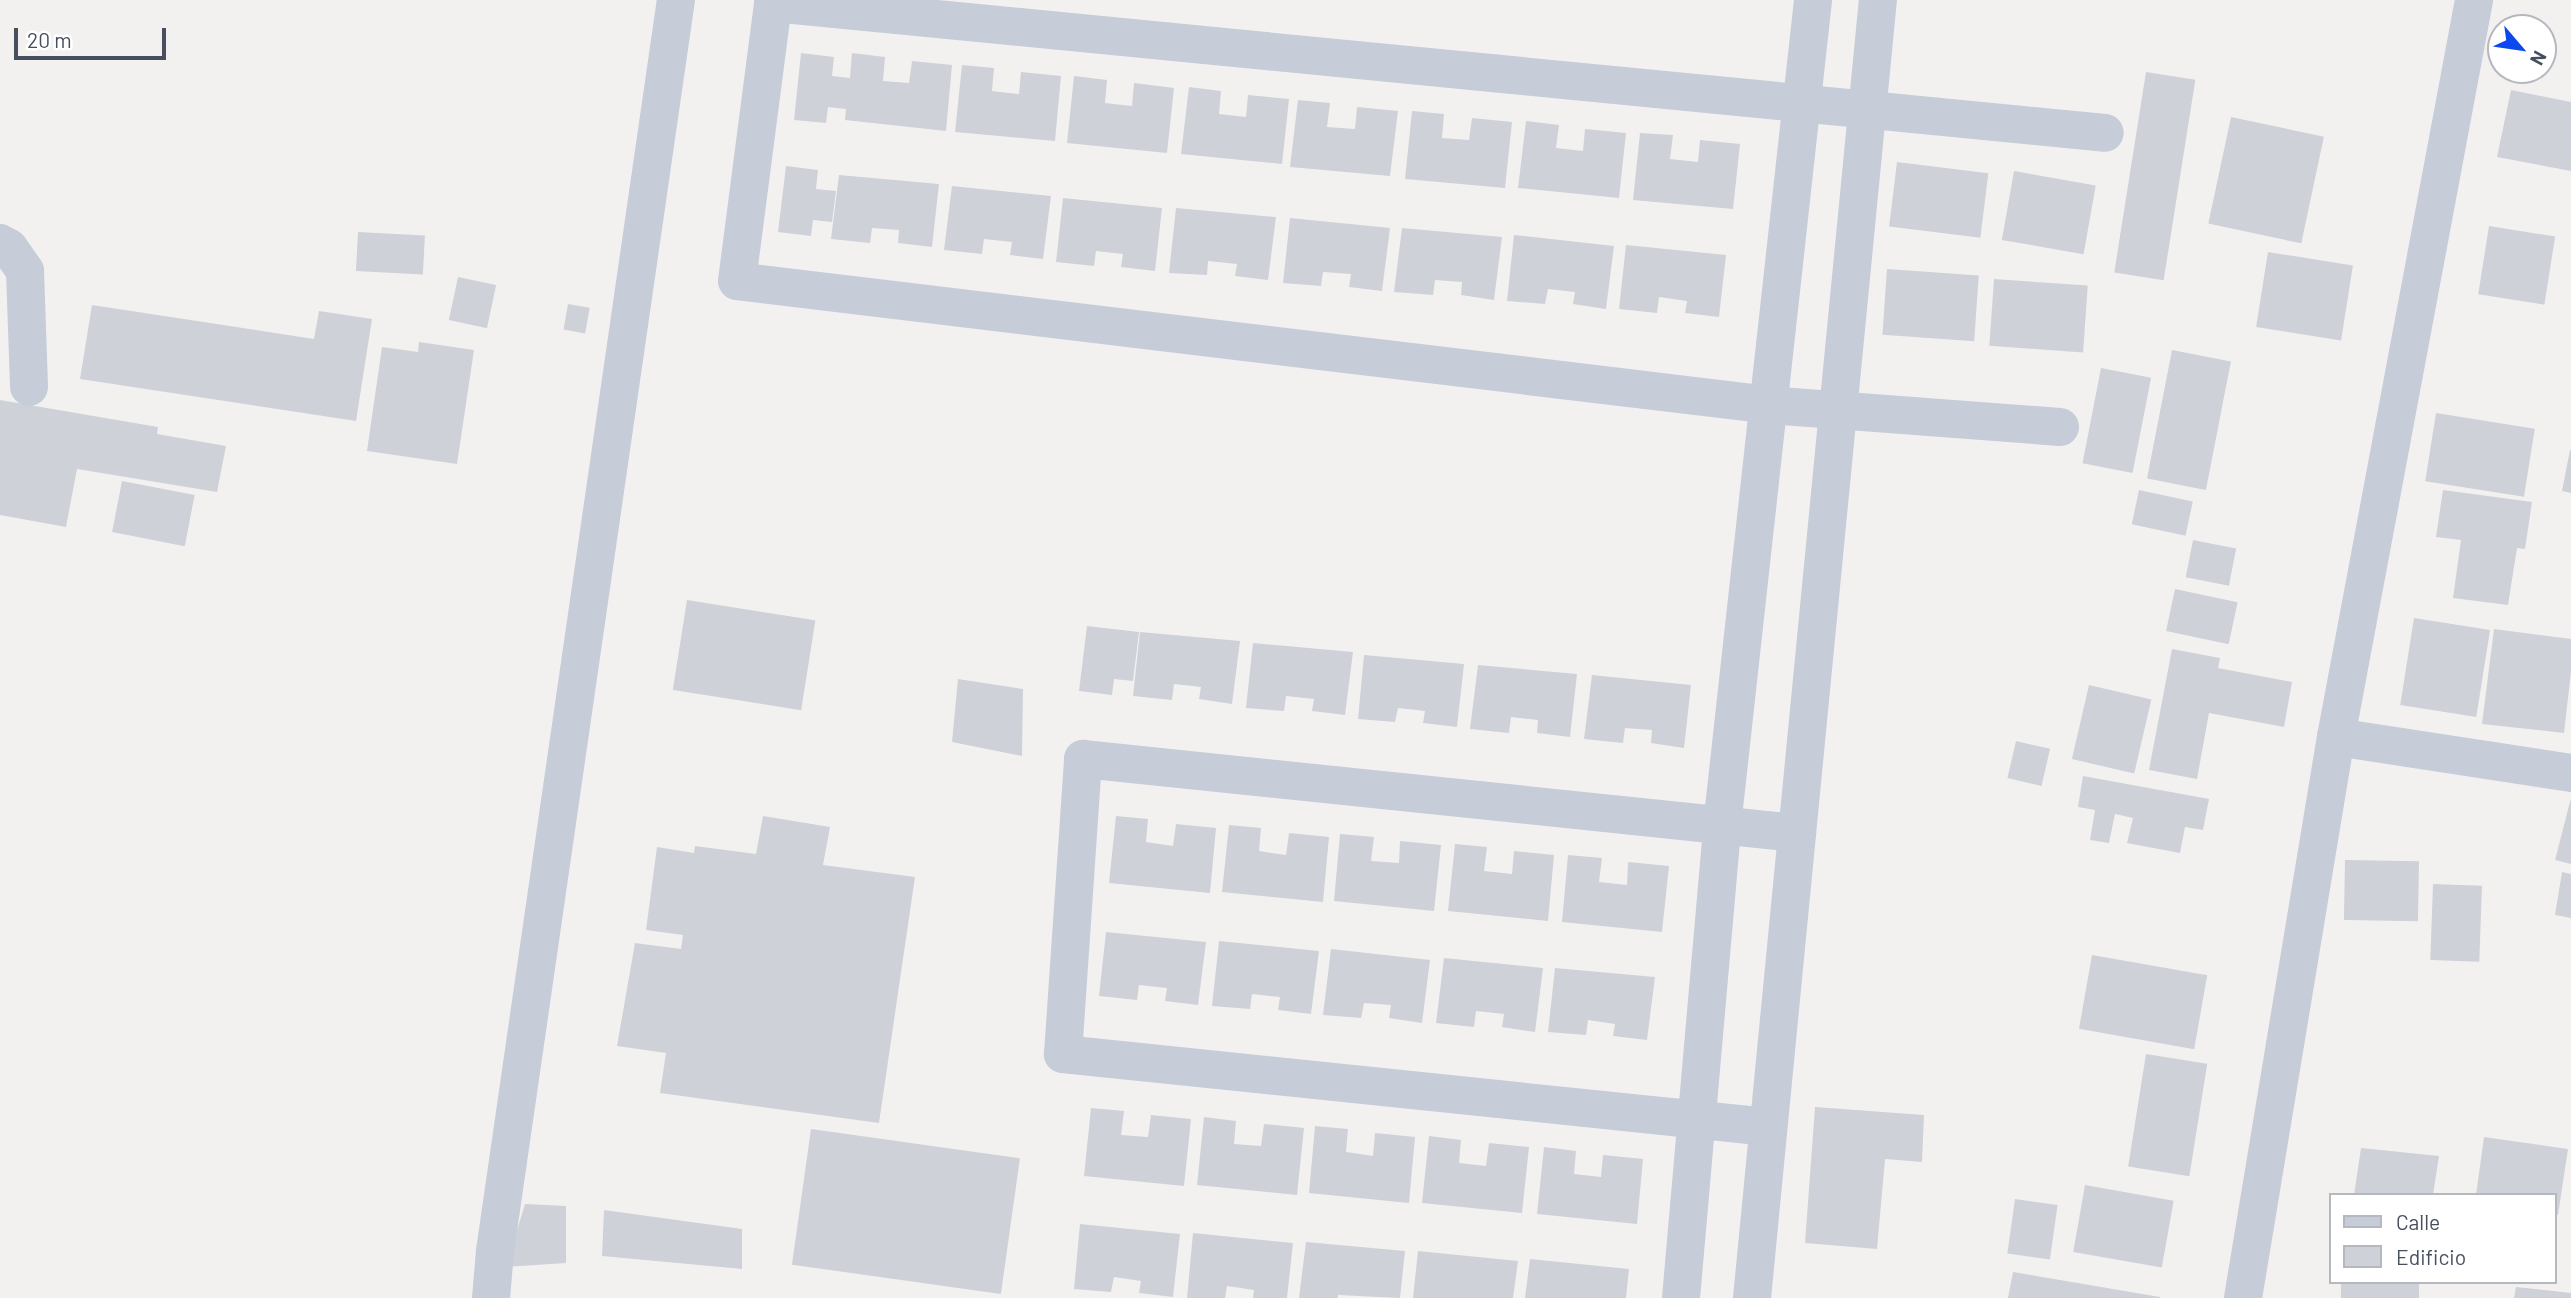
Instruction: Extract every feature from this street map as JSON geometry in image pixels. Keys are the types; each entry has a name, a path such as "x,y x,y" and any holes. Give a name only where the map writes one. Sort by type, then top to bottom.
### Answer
{"street":[{"path":"491,1298 495,1251 676,0"},
{"path":"1682,1298 1722,826 1813,0"},
{"path":"1752,1298 1836,410 1878,0"},
{"path":"2243,1298 2336,737 2474,0"},
{"path":"2060,427 1770,405 737,281 773,3 2105,133"},
{"path":"0,243 9,248 25,271 29,387"},
{"path":"2336,737 2571,773"},
{"path":"1768,1127 1063,1054 1083,759 1797,833"}],"building":[{"path":"801,53 834,57 832,76 850,78 852,53 885,57 883,81 909,83 912,61 952,65 946,131 845,120 846,109 828,107 826,123 794,120"},
{"path":"962,65 994,68 992,91 1019,94 1021,72 1061,76 1055,141 955,132"},
{"path":"2146,72 2195,80 2164,280 2114,273"},
{"path":"1074,76 1107,80 1105,103 1132,106 1134,83 1174,88 1167,153 1067,143"},
{"path":"1189,87 1221,91 1219,114 1246,117 1248,95 1289,99 1282,164 1181,154"},
{"path":"2511,90 2571,102 2571,171 2497,157"},
{"path":"1298,100 1330,103 1327,127 1355,129 1357,107 1398,111 1390,176 1290,167"},
{"path":"1412,111 1444,114 1442,138 1469,140 1472,118 1512,122 1505,188 1405,179"},
{"path":"2231,117 2324,137 2301,243 2208,224"},
{"path":"1526,121 1559,125 1556,148 1583,151 1585,129 1626,133 1619,198 1518,188"},
{"path":"1640,133 1673,135 1670,159 1698,162 1700,140 1740,144 1733,209 1633,200"},
{"path":"1897,162 1988,173 1980,238 1889,227"},
{"path":"786,166 818,170 816,189 836,191 832,222 813,220 811,236 778,232"},
{"path":"2014,171 2096,185 2084,254 2002,240"},
{"path":"839,175 939,184 932,247 898,243 899,230 872,228 870,243 831,239"},
{"path":"952,186 1051,196 1043,259 1010,255 1012,242 984,239 982,254 944,250"},
{"path":"1063,198 1162,208 1155,271 1121,267 1123,254 1096,251 1094,266 1056,262"},
{"path":"1176,208 1276,217 1268,280 1235,276 1237,264 1208,261 1207,275 1169,273"},
{"path":"1290,218 1390,228 1382,291 1349,287 1351,274 1323,272 1321,286 1283,283"},
{"path":"2489,226 2555,236 2544,305 2478,294"},
{"path":"1402,228 1502,237 1494,300 1461,295 1462,282 1435,280 1433,295 1394,292"},
{"path":"358,232 425,236 423,274 356,271"},
{"path":"1514,235 1614,246 1606,309 1573,304 1575,292 1548,289 1545,304 1507,301"},
{"path":"1626,245 1726,255 1719,317 1685,313 1687,301 1659,297 1657,313 1619,309"},
{"path":"2268,252 2353,265 2341,341 2256,327"},
{"path":"1887,269 1979,275 1974,341 1882,335"},
{"path":"458,277 496,285 487,328 449,320"},
{"path":"1994,279 2088,286 2083,352 1989,346"},
{"path":"568,304 590,308 585,333 563,330"},
{"path":"92,305 314,339 319,311 372,319 356,421 80,379"},
{"path":"419,342 474,350 457,464 367,451 382,347 418,352"},
{"path":"2172,350 2231,361 2206,490 2147,479"},
{"path":"2101,368 2151,378 2133,473 2082,463"},
{"path":"0,400 158,427 157,434 226,446 217,492 77,469 66,527 0,515"},
{"path":"2436,413 2535,429 2524,497 2425,481"},
{"path":"2571,450 2571,493 2562,491"},
{"path":"122,481 195,495 185,546 112,532"},
{"path":"2139,490 2193,501 2186,536 2132,524"},
{"path":"2443,490 2532,502 2525,549 2517,548 2508,605 2453,598 2461,540 2436,537"},
{"path":"2193,540 2236,548 2229,586 2186,577"},
{"path":"2175,589 2238,602 2229,644 2166,631"},
{"path":"687,600 815,620 801,710 673,690"},
{"path":"2414,618 2490,630 2476,717 2400,705"},
{"path":"1087,626 1139,632 1133,681 1114,679 1112,695 1079,691"},
{"path":"2494,629 2571,639 2571,672 2564,733 2482,724"},
{"path":"1140,632 1240,641 1232,704 1199,699 1201,687 1174,684 1172,700 1133,696"},
{"path":"1253,643 1353,652 1345,715 1312,711 1314,699 1286,696 1284,711 1246,708"},
{"path":"2172,649 2220,658 2218,668 2292,682 2284,727 2209,713 2197,779 2149,770"},
{"path":"1364,655 1464,664 1457,727 1423,723 1425,711 1398,708 1395,722 1358,719"},
{"path":"1478,665 1577,674 1570,737 1537,733 1538,720 1511,717 1509,733 1470,729"},
{"path":"1592,675 1691,685 1684,748 1651,743 1652,730 1625,728 1623,743 1584,739"},
{"path":"958,679 1023,689 1022,756 952,742"},
{"path":"2089,685 2151,699 2134,773 2072,759"},
{"path":"2016,741 2050,749 2042,786 2007,778"},
{"path":"2083,776 2209,799 2203,830 2185,827 2180,853 2127,843 2133,818 2115,814 2109,843 2090,840 2095,810 2078,807"},
{"path":"2571,798 2571,864 2555,860"},
{"path":"763,816 830,827 823,865 915,877 879,1123 660,1093 666,1053 617,1046 635,943 681,949 683,935 646,930 657,847 694,853 695,846 756,854"},
{"path":"1116,816 1148,819 1146,842 1173,846 1176,824 1216,828 1210,893 1109,883"},
{"path":"1229,825 1261,828 1259,851 1286,855 1289,833 1329,837 1323,902 1222,892"},
{"path":"1340,834 1374,837 1371,861 1399,863 1400,841 1441,845 1434,911 1334,901"},
{"path":"1455,844 1487,847 1484,871 1512,874 1514,851 1554,855 1548,921 1448,911"},
{"path":"1568,855 1602,858 1599,882 1627,885 1628,862 1669,866 1662,932 1562,922"},
{"path":"2345,860 2419,861 2418,921 2344,920"},
{"path":"2562,872 2571,874 2571,918 2555,915"},
{"path":"2433,884 2482,886 2479,962 2430,960"},
{"path":"1106,932 1206,942 1198,1005 1165,1001 1167,988 1139,985 1137,1000 1099,996"},
{"path":"1219,941 1319,951 1311,1014 1278,1010 1280,997 1252,994 1250,1009 1212,1006"},
{"path":"1331,949 1430,960 1422,1023 1389,1018 1391,1005 1364,1003 1361,1018 1323,1015"},
{"path":"2092,955 2207,975 2194,1049 2079,1029"},
{"path":"1444,958 1543,968 1535,1032 1502,1027 1504,1014 1476,1011 1474,1027 1436,1023"},
{"path":"1555,968 1655,977 1647,1040 1613,1036 1615,1024 1588,1020 1586,1035 1548,1032"},
{"path":"2146,1054 2207,1064 2189,1176 2128,1167"},
{"path":"1815,1107 1924,1115 1922,1162 1885,1159 1877,1249 1805,1243"},
{"path":"1091,1108 1124,1111 1121,1135 1148,1137 1151,1115 1191,1119 1184,1186 1084,1176"},
{"path":"1204,1117 1236,1121 1234,1144 1261,1146 1264,1124 1304,1128 1297,1195 1197,1185"},
{"path":"1315,1126 1348,1129 1346,1152 1373,1156 1375,1133 1415,1137 1409,1203 1309,1193"},
{"path":"811,1129 1020,1158 1001,1294 792,1265"},
{"path":"1429,1136 1461,1140 1459,1163 1486,1166 1489,1143 1529,1147 1522,1213 1422,1203"},
{"path":"2484,1137 2568,1149 2558,1215 2557,1193 2476,1193"},
{"path":"1544,1147 1576,1151 1574,1174 1601,1177 1603,1155 1643,1159 1637,1224 1537,1214"},
{"path":"2361,1148 2439,1156 2433,1193 2354,1193"},
{"path":"2085,1185 2174,1201 2162,1268 2073,1252"},
{"path":"2015,1199 2058,1205 2050,1259 2007,1253"},
{"path":"525,1204 566,1206 566,1263 506,1267"},
{"path":"604,1210 742,1229 742,1269 602,1256"},
{"path":"1080,1224 1180,1234 1173,1297 1139,1293 1141,1281 1114,1277 1111,1292 1074,1289"},
{"path":"1193,1233 1293,1243 1287,1298 1253,1298 1254,1290 1227,1286 1225,1298 1187,1298"},
{"path":"1306,1242 1405,1251 1400,1298 1338,1295 1338,1298 1299,1298"},
{"path":"1418,1251 1518,1261 1513,1298 1413,1298"},
{"path":"1530,1259 1629,1269 1626,1298 1525,1298"},
{"path":"2013,1272 2160,1297 2160,1298 2008,1298"},
{"path":"2341,1284 2419,1284 2419,1298 2341,1298"},
{"path":"2516,1287 2571,1293 2571,1298 2514,1298"}]}
